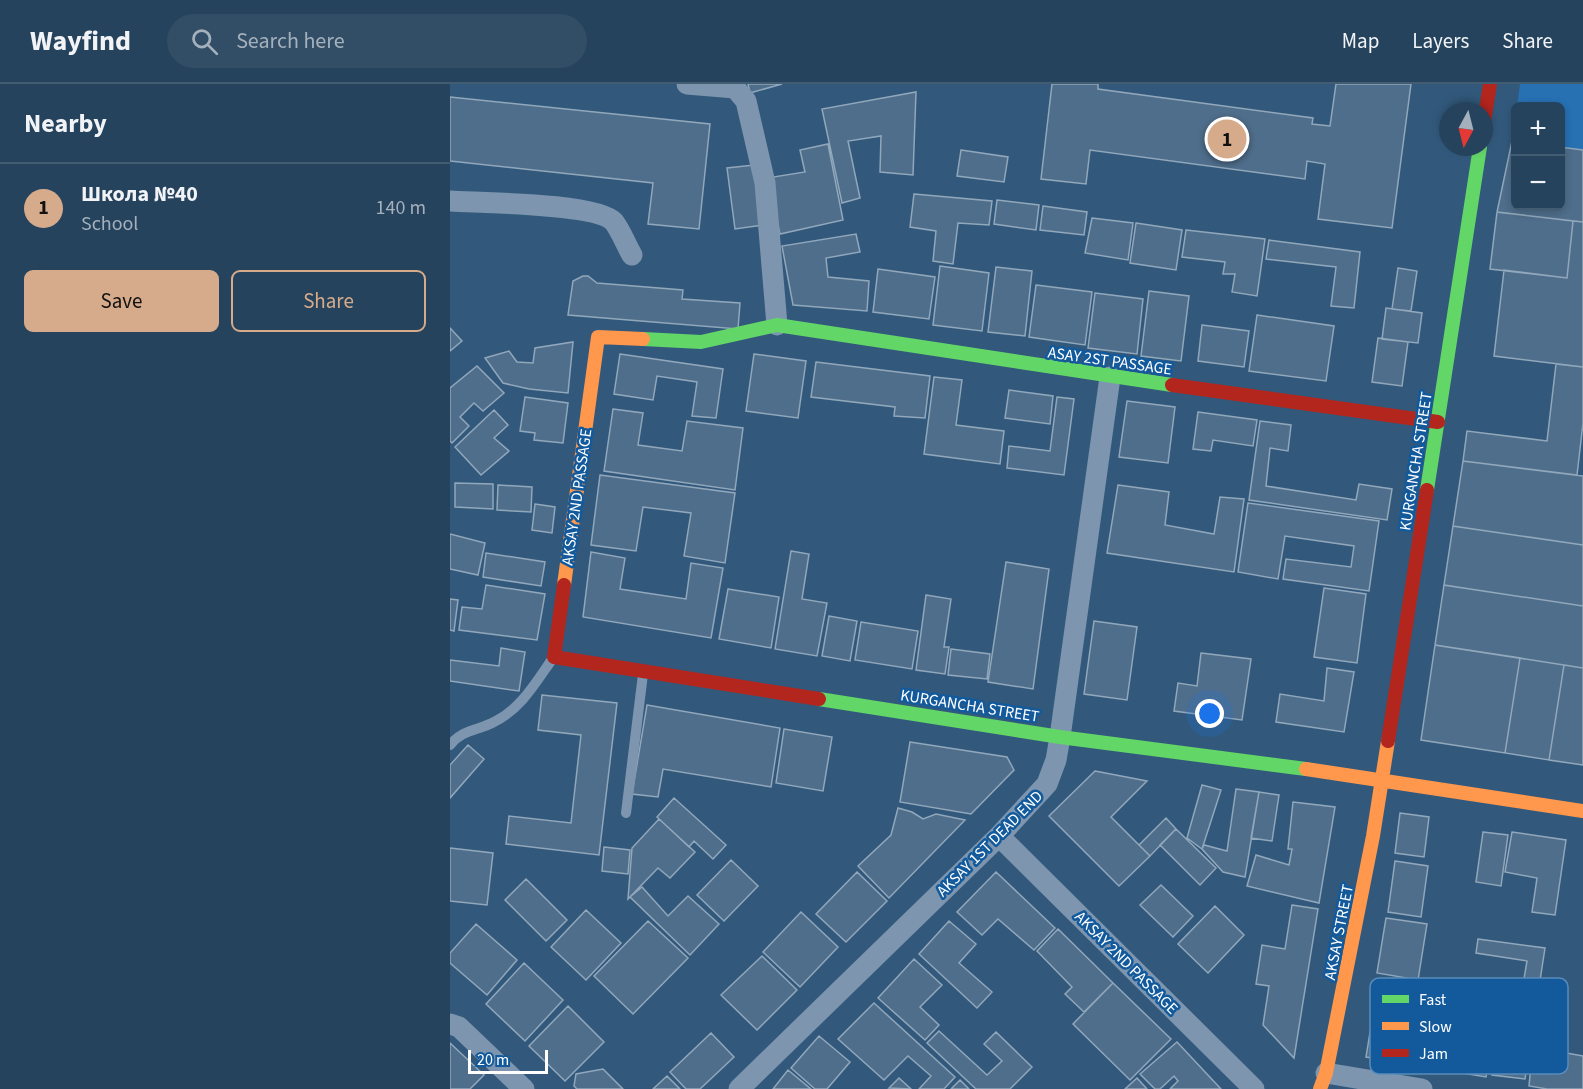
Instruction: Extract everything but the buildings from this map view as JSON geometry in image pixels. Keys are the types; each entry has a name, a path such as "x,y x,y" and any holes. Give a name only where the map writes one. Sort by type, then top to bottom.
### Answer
{"street":[{"path":"554,657 598,336 701,342 777,325 765,183 746,101 735,88 687,84"},
{"path":"1487,102 1490,84"},
{"name":"KURGANCHA STREET","path":"1382,780 1479,156"},
{"path":"450,201 577,209 602,214 614,222 632,255"},
{"name":"ASAY 2ST PASSAGE","path":"777,325 1110,377 1438,422"},
{"name":"AKSAY 1ST DEAD END","path":"739,1089 999,836 1047,784 1056,760 1060,736 1110,377"},
{"name":"KURGANCHA STREET","path":"554,657 1060,736 1382,780 1583,811"},
{"name":"AKSAY STREET","path":"1323,1081 1373,836 1382,780"},
{"name":"AKSAY 2ND PASSAGE","path":"999,836 1254,1089"},
{"path":"450,1024 459,1027 524,1089"},
{"path":"1323,1081 1422,1089"}],"lane":[{"path":"450,745 458,735 495,722 520,704 554,657"},
{"path":"626,813 644,670"}],"shaded area":[{"path":"1520,84 1583,84 1583,150 1565,148 1565,102 1518,102"}],"traffic: fast":[{"path":"1427,490 1479,156"},
{"path":"643,339 701,342 777,325 1172,385"},
{"path":"819,699 1060,737 1306,769"}],"traffic: slow":[{"path":"564,585 598,337 643,339"},
{"path":"1320,1089 1326,1073 1373,836 1388,741"},
{"path":"1306,769 1583,811"}],"traffic: jam":[{"path":"1487,102 1490,84"},
{"path":"1172,385 1438,422"},
{"path":"1388,741 1427,490"},
{"path":"564,585 554,657 819,699"}],"place":[{"name":"Школа №40","path":"1227,139"}]}
